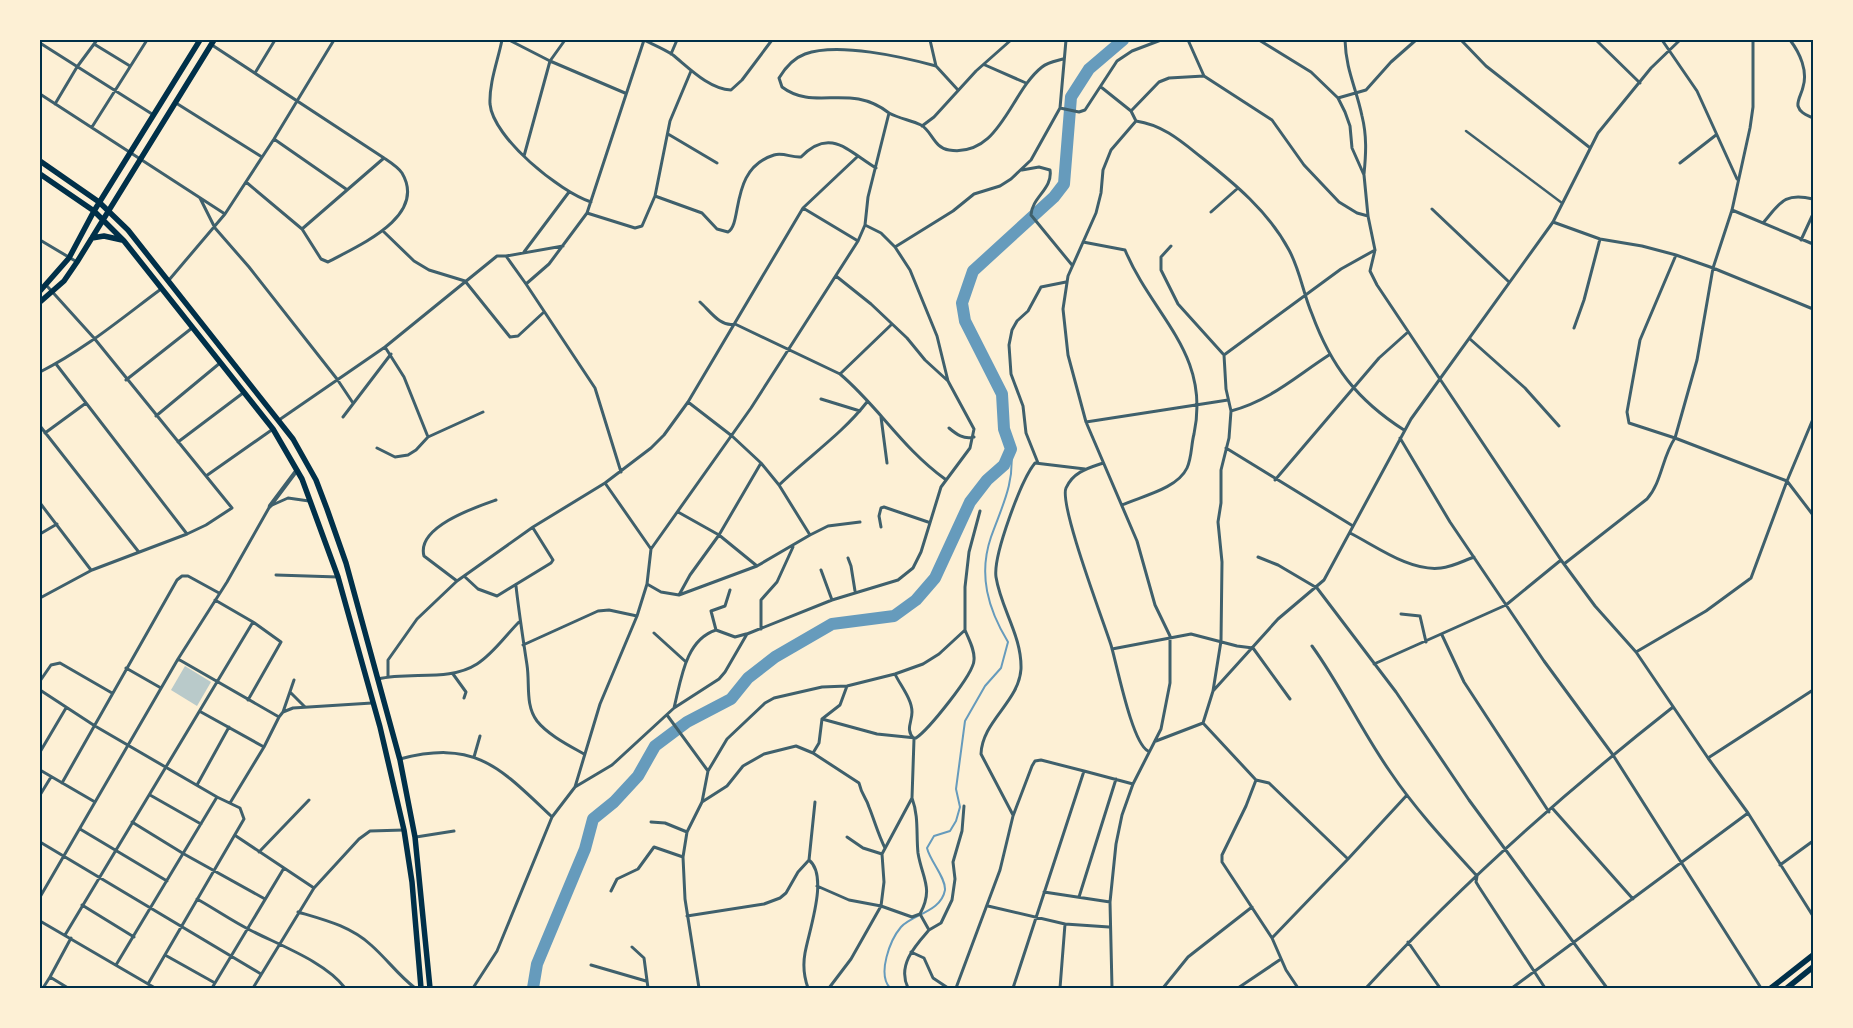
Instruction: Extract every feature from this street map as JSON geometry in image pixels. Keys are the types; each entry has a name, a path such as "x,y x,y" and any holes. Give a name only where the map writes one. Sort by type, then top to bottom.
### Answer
{"main road":[{"path":"40,292 69,258 99,202 152,114 200,40"},
{"path":"41,300 53,292 77,262 213,42"},
{"path":"40,161 110,211 169,280 279,420 293,439 311,470 346,563 400,760 415,837 430,988"},
{"path":"40,174 94,211 124,241 273,429 297,470 312,502 338,576 380,727 404,830 412,882 422,988"},
{"path":"92,238 111,236 124,241"},
{"path":"380,727 390,725"},
{"path":"1771,988 1813,954"},
{"path":"1787,988 1813,966"}],"street":[{"path":"92,127 147,40"},
{"path":"254,73 275,40"},
{"path":"169,280 225,214 274,140 334,40"},
{"path":"502,40 491,89 490,104 493,119 524,156 568,192 591,202"},
{"path":"509,40 550,61 625,92"},
{"path":"524,156 550,61 566,40"},
{"path":"526,284 540,274 587,213 625,92 644,40 671,54 691,71 724,90 731,90 742,80 772,40"},
{"path":"671,54 677,40"},
{"path":"930,40 936,66 958,90"},
{"path":"922,126 934,117 958,90 1011,40"},
{"path":"895,247 953,211 974,194 1000,186 1021,170 1036,152 1060,108 1066,40"},
{"path":"1060,108 1079,112 1085,110 1118,61 1132,51 1161,40"},
{"path":"1188,40 1204,76 1272,120 1304,165 1339,202 1357,213 1368,216"},
{"path":"1259,40 1311,72 1338,98 1350,126 1352,148 1364,175"},
{"path":"1345,40 1348,70 1356,94 1366,138 1364,175 1368,216 1375,250 1370,271 1440,381 1561,560 1595,606 1636,652 1748,813 1813,916"},
{"path":"1338,98 1356,94 1374,83 1391,62 1416,40"},
{"path":"1461,40 1486,66 1589,147"},
{"path":"1596,40 1640,83"},
{"path":"1662,40 1697,91 1737,180"},
{"path":"1213,691 1278,619 1307,592 1316,588 1324,580 1404,430 1470,339 1508,281 1552,222 1589,147 1640,83 1680,40"},
{"path":"1564,564 1652,494 1669,447 1675,438 1697,360 1713,268 1732,210 1753,107 1753,40"},
{"path":"1790,40 1803,66 1804,82 1798,103 1799,108 1802,112 1813,118"},
{"path":"55,104 77,67 96,42 130,66"},
{"path":"213,42 254,73 384,158 401,172 406,192 402,214 383,231 328,262 321,259 302,229 246,182"},
{"path":"40,43 152,114"},
{"path":"936,66 911,59 858,51 813,52 797,58 785,68 780,78 782,87 800,98 867,100 903,121 922,126 933,141 948,150 968,150 986,140 994,132 1026,83 1042,67 1064,59"},
{"path":"985,65 1026,83"},
{"path":"587,213 639,228 655,196 670,121 691,71"},
{"path":"1130,111 1159,82 1169,78 1204,76"},
{"path":"1101,87 1130,111 1136,121 1163,129 1175,136 1238,188 1281,236 1295,264 1329,355 1336,368 1354,388 1387,418 1404,430"},
{"path":"40,94 225,214"},
{"path":"176,103 262,157"},
{"path":"575,787 600,704 637,616 647,584 651,549 732,436 858,240 865,225 868,197 889,113"},
{"path":"1112,988 1109,927 1116,844 1122,815 1133,784 1148,751 1156,741 1165,711 1170,683 1170,636 1155,605 1137,541 1086,422 1068,355 1063,309 1066,282 1096,213 1103,170 1111,150 1136,121"},
{"path":"1466,131 1562,203"},
{"path":"668,134 717,163"},
{"path":"1680,163 1716,135"},
{"path":"274,140 346,189"},
{"path":"655,196 702,213 717,228 728,232 733,227 739,194 745,178 751,168 774,154 801,157 814,145 822,142 841,145 876,168"},
{"path":"388,676 388,660 417,619 457,581 533,528 605,483 651,448 688,402 803,208 858,157"},
{"path":"302,229 384,158"},
{"path":"1021,170 1039,167 1050,170 1050,182 1036,201 1031,215 1072,265"},
{"path":"1211,212 1238,188"},
{"path":"524,252 568,192"},
{"path":"1763,223 1781,202 1788,197 1813,199"},
{"path":"200,198 215,228 249,267 338,379 353,403"},
{"path":"803,208 858,240"},
{"path":"1432,209 1508,281"},
{"path":"1732,210 1813,244"},
{"path":"1802,240 1813,214"},
{"path":"1552,222 1600,239 1642,246 1676,255 1813,309"},
{"path":"674,708 686,662 700,637 716,630 735,636 747,634 832,600 898,580 906,575 913,568 921,552 936,497 946,479 970,448 974,437 970,418 948,380 937,336 910,270 895,247 881,233 865,225"},
{"path":"383,231 414,261 429,270 465,281 510,336 518,336 544,312"},
{"path":"1574,328 1584,300 1600,239"},
{"path":"40,240 77,262"},
{"path":"1083,242 1125,250 1138,276 1185,350 1195,379 1198,404 1187,469 1169,486 1122,505"},
{"path":"279,420 385,347 497,256 563,246"},
{"path":"1156,741 1176,735 1203,723 1213,691 1221,641 1222,562 1218,522 1221,503 1221,470 1231,411 1228,400 1224,354 1188,318 1172,296 1161,270 1160,262 1163,253 1171,246"},
{"path":"1224,354 1341,269 1375,250"},
{"path":"1676,255 1640,340 1627,418 1633,426 1675,438 1787,481 1813,515"},
{"path":"506,256 595,388 620,472"},
{"path":"836,276 892,324 907,338 924,360 948,380"},
{"path":"1038,463 1026,432 1022,406 1011,374 1009,359 1010,336 1017,321 1033,303 1041,287 1066,282"},
{"path":"40,598 92,570 206,526 232,508 126,380 94,338 47,286"},
{"path":"40,372 56,364 94,338 162,288"},
{"path":"700,302 723,324 729,326 735,324 840,374 881,416 905,445 946,479"},
{"path":"840,374 892,324"},
{"path":"126,380 193,327"},
{"path":"1275,480 1379,358 1408,332"},
{"path":"1470,339 1525,388 1560,426"},
{"path":"385,347 404,377 428,437"},
{"path":"343,417 391,354"},
{"path":"1231,411 1254,405 1275,393 1329,355"},
{"path":"156,416 220,363"},
{"path":"56,364 187,534"},
{"path":"178,442 243,393"},
{"path":"821,399 860,411"},
{"path":"1086,422 1228,400"},
{"path":"688,402 732,436 761,463 779,485 810,535"},
{"path":"779,485 800,464 837,435 867,402"},
{"path":"45,433 86,403"},
{"path":"377,448 395,457 401,456 416,450 428,437 483,412"},
{"path":"881,416 886,463"},
{"path":"1636,652 1706,611 1751,578 1787,481 1813,419"},
{"path":"40,426 138,551"},
{"path":"948,428 958,435 968,438 974,437"},
{"path":"206,476 273,429"},
{"path":"1400,438 1430,491 1506,605 1613,755 1761,988"},
{"path":"1226,448 1275,480 1354,526"},
{"path":"679,595 690,575 719,535 761,463"},
{"path":"1013,816 983,759 981,744 986,732 1011,695 1021,669 1016,637 996,576 996,566 1017,500 1033,464 1085,469 1103,464"},
{"path":"1085,469 1070,482 1065,495 1072,526 1112,649 1139,741 1144,749 1148,751"},
{"path":"40,897 178,659 270,506 297,470"},
{"path":"605,483 651,549"},
{"path":"270,506 288,498 300,498 312,502"},
{"path":"457,581 424,556 425,543 449,518 496,500"},
{"path":"40,503 92,570"},
{"path":"1808,506 1813,503"},
{"path":"881,527 879,516 881,508 884,507 928,522"},
{"path":"914,739 921,735 949,702 972,669 974,654 966,630 965,587 969,552 980,511"},
{"path":"678,512 719,535 757,566"},
{"path":"647,584 661,592 679,595 757,566 828,526 860,522"},
{"path":"40,534 57,524"},
{"path":"464,576 478,589 497,596 552,564 553,560 533,528"},
{"path":"1350,533 1400,558 1429,568 1449,567 1474,557"},
{"path":"761,629 761,600 777,582 793,546"},
{"path":"1258,557 1278,565 1316,588 1374,664 1607,988"},
{"path":"848,558 855,592"},
{"path":"1374,664 1506,605 1561,560"},
{"path":"821,570 832,600"},
{"path":"276,575 338,576"},
{"path":"62,783 177,580 182,576 188,576 219,593"},
{"path":"516,586 519,622 527,666 528,697 538,722 584,754"},
{"path":"716,630 711,611 725,606 730,590"},
{"path":"215,600 253,622 281,642 248,700"},
{"path":"523,645 598,611 609,610 637,616"},
{"path":"1401,614 1420,616 1426,642"},
{"path":"64,935 218,684 253,622"},
{"path":"378,679 388,676 453,674 478,664 519,622"},
{"path":"699,988 687,916 684,858 688,832 702,802 708,771 727,739 765,703 794,692 847,686 895,674 923,664 939,654 966,630"},
{"path":"654,633 686,662"},
{"path":"472,988 497,951 552,816 575,787 612,765 674,708 719,679 726,672 747,634"},
{"path":"1112,649 1170,636 1191,634 1237,646 1253,648 1290,700"},
{"path":"1442,635 1464,682 1549,812"},
{"path":"1312,646 1330,670 1390,772 1427,822 1477,876"},
{"path":"178,659 218,684 279,717"},
{"path":"40,681 51,665 60,663 112,693"},
{"path":"126,668 161,688"},
{"path":"453,674 466,692 464,698"},
{"path":"817,886 849,900 881,906 912,917 920,914 925,904 927,887 918,854 918,814 912,798 914,739 910,733 911,704 895,674"},
{"path":"230,802 283,712 294,680"},
{"path":"813,753 819,743 822,719 840,705 847,686"},
{"path":"40,690 95,726 129,744 217,797 230,802 243,812 244,819 236,836 148,984"},
{"path":"1708,758 1813,690"},
{"path":"290,692 305,706"},
{"path":"283,712 305,706 320,708 372,703"},
{"path":"1366,988 1408,942 1477,876 1613,755 1673,707"},
{"path":"40,752 66,708"},
{"path":"201,712 264,747"},
{"path":"667,715 676,724 708,771"},
{"path":"822,719 877,734 907,735 914,739"},
{"path":"1203,723 1256,780 1270,783 1348,859"},
{"path":"197,785 229,728"},
{"path":"474,757 480,736"},
{"path":"702,802 727,786 743,766 764,754 796,746 813,753 859,782 861,795 869,807 875,827 885,848"},
{"path":"400,760 436,752 482,759 505,773 552,816"},
{"path":"956,988 988,906 1000,870 1013,816 1035,761 1063,764 1133,784"},
{"path":"40,770 95,802"},
{"path":"1013,988 1084,770"},
{"path":"40,795 51,777"},
{"path":"1079,897 1116,779"},
{"path":"1256,780 1246,806 1222,855 1222,862 1272,938 1281,959 1298,988"},
{"path":"150,795 201,824"},
{"path":"1272,938 1407,795"},
{"path":"116,965 217,797"},
{"path":"829,988 851,959 881,906 884,889 882,854 912,798"},
{"path":"259,852 308,800"},
{"path":"687,916 764,904 780,898 786,893 809,860 815,802"},
{"path":"908,988 904,968 911,952 929,930 941,923 952,900 955,879 953,862 962,831 964,806"},
{"path":"1553,809 1633,899"},
{"path":"1512,988 1683,864 1716,836 1748,813"},
{"path":"132,822 184,854 265,899"},
{"path":"651,822 664,823 688,832"},
{"path":"80,829 167,880"},
{"path":"253,988 278,944 314,888 364,834 370,831 404,830"},
{"path":"415,837 454,831"},
{"path":"236,836 314,888"},
{"path":"847,837 863,848 882,854"},
{"path":"1780,865 1813,841"},
{"path":"40,842 152,907 261,974"},
{"path":"611,891 617,879 638,869 654,846 684,858"},
{"path":"808,988 805,976 805,955 817,886 814,864 809,860"},
{"path":"212,988 284,868"},
{"path":"1477,876 1476,882 1478,887 1545,988"},
{"path":"1044,892 1110,902"},
{"path":"197,899 330,973 345,988"},
{"path":"82,905 134,937"},
{"path":"988,906 1065,924 1109,927"},
{"path":"1163,988 1188,957 1252,907"},
{"path":"298,912 334,922 356,934 372,945 403,979 415,988"},
{"path":"920,914 929,930"},
{"path":"40,921 155,988"},
{"path":"1060,988 1065,924"},
{"path":"43,988 71,938"},
{"path":"1408,942 1440,988"},
{"path":"632,948 644,958 648,988"},
{"path":"911,952 924,958 933,978 948,988"},
{"path":"165,955 215,983"},
{"path":"1238,988 1281,959"},
{"path":"591,965 646,982"},
{"path":"50,976 68,988"}],"shaded area":[{"path":"185,666 211,682 197,706 171,690"}],"waterway":[{"path":"533,988 537,964 585,849 593,819 614,802 638,776 655,746 687,722 731,699 748,678 775,657 832,624 894,616 916,600 935,578 970,502 987,480 1004,465 1011,449 1004,429 1002,394 965,321 962,303 973,271 1054,197 1064,184 1071,97 1089,69 1123,40"},
{"path":"890,988 886,982 885,966 886,957 893,940 901,927 938,903 945,890 943,880 927,848 934,836 950,831 956,821 960,807 956,789 965,721 985,686 1001,668 1008,642 990,604 985,578 985,565 991,537 1009,484 1012,461 1011,449"}]}
